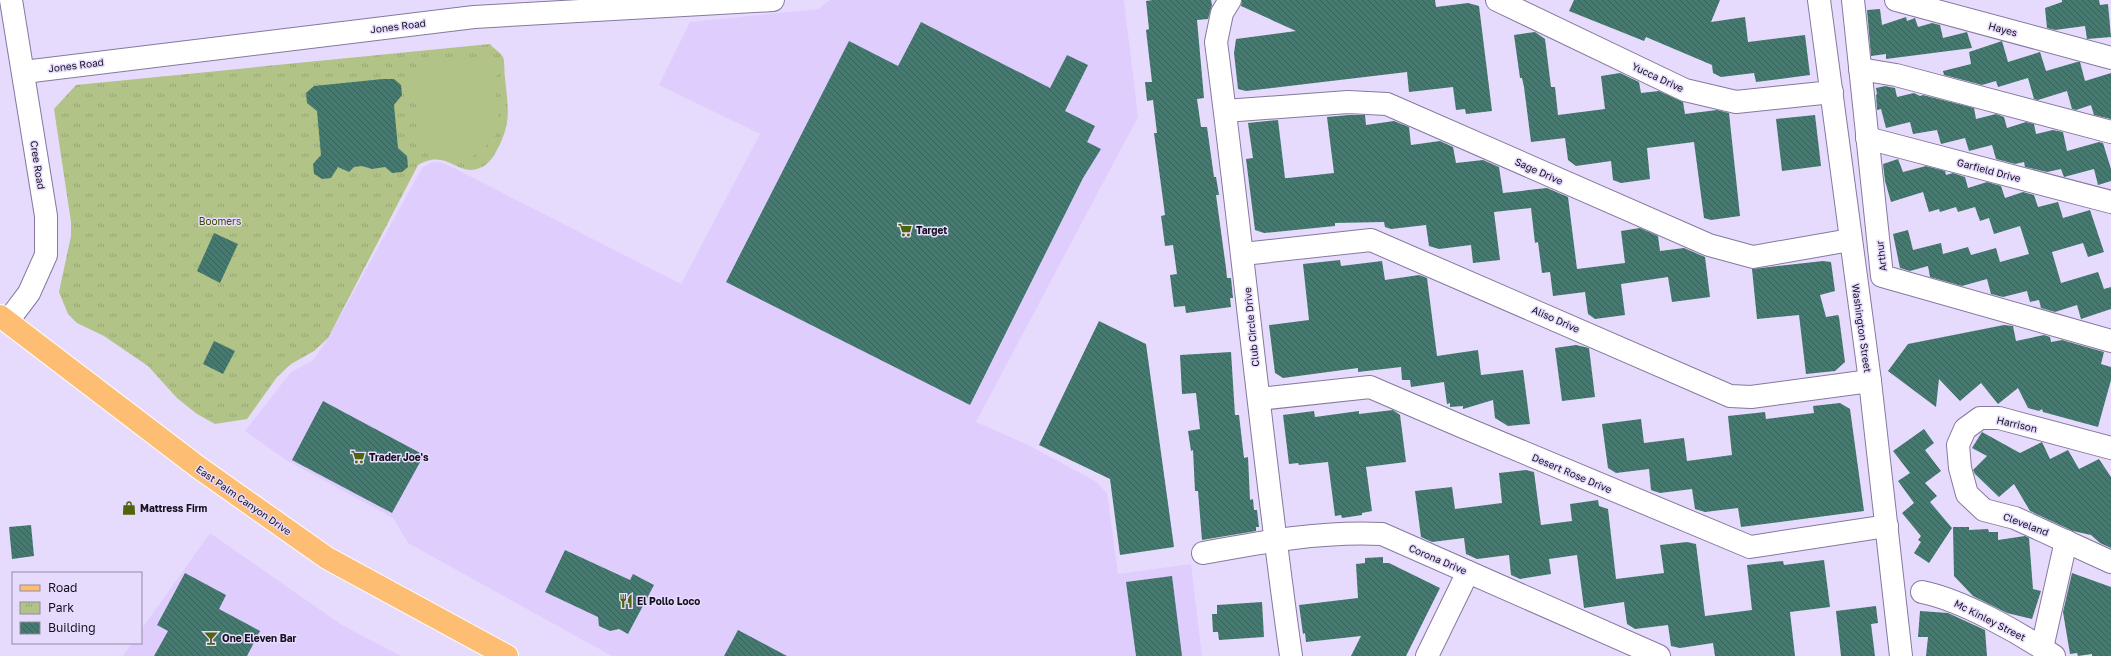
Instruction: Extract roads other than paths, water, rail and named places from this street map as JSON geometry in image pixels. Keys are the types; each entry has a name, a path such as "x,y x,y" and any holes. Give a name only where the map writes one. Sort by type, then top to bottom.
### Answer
{"main road":[{"name":"East Palm Canyon Drive","path":"4,319 198,467 327,558 507,656"}],"street":[{"name":"Cree Road","path":"4,319 28,293 46,255 46,216 24,72 11,0"},
{"name":"Jones Road","path":"24,72 473,9 774,0"},
{"name":"Club Circle Drive","path":"1230,0 1222,13 1216,42 1243,254 1275,539 1292,656"},
{"name":"Yucca Drive","path":"1497,0 1685,90 1736,102 1832,92"},
{"name":"Washington Street","path":"1819,0 1870,381 1901,656"},
{"name":"Arthur","path":"1854,0 1882,276 2111,341"},
{"name":"Hayes","path":"1896,0 2111,58"},
{"path":"1860,69 1896,75 2111,132"},
{"name":"Sage Drive","path":"1225,111 1348,102 1387,104 1709,245 1753,257 1850,240"},
{"name":"Garfield Drive","path":"1867,138 2111,202"},
{"name":"Aliso Drive","path":"1243,254 1371,240 1730,396 1751,397 1870,381"},
{"name":"Desert Rose Drive","path":"1259,399 1370,387 1750,547 1887,526"},
{"name":"Harrison","path":"1960,468 1958,445 1965,429 1980,418 1999,418 2111,448"},
{"name":"Cleveland","path":"1960,468 1967,494 1984,510 2015,518 2111,562"},
{"name":"Corona Drive","path":"1203,553 1275,539 1351,532 1382,534 1659,656"},
{"path":"2048,652 2066,541"},
{"path":"1427,656 1468,572"},
{"name":"Mc Kinley Street","path":"1922,592 1939,595 1968,608 2048,652"}],"place":[{"name":"Target","path":"905,230"},
{"name":"Trader Joe's","path":"358,457"},
{"name":"Mattress Firm","path":"129,508"},
{"name":"El Pollo Loco","path":"626,601"},
{"name":"One Eleven Bar","path":"211,638"}],"park label":[{"name":"Boomers","path":"220,221"}]}
